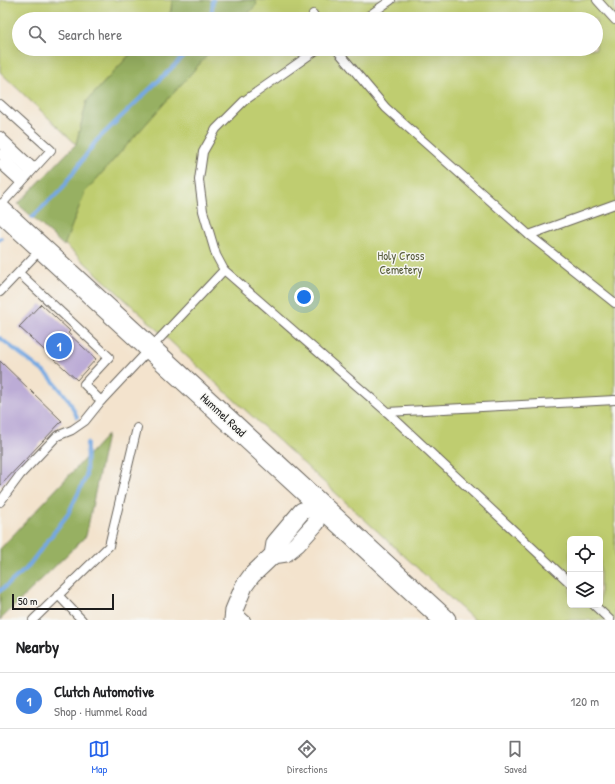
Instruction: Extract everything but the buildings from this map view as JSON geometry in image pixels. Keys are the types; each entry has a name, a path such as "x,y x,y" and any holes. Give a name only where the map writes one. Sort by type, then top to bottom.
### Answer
{"street":[{"name":"Hummel Road","path":"0,210 445,620"},
{"path":"238,617 244,586 273,555 286,553 297,544 316,523 321,505"}],"lane":[{"path":"374,12 391,0"},
{"path":"597,0 615,20"},
{"path":"308,56 244,101 216,129 203,152 200,180 203,211 216,255 224,270 387,412 567,579"},
{"path":"342,56 386,108 529,235 615,303"},
{"path":"0,104 50,150 0,206"},
{"path":"0,136 26,178"},
{"path":"0,144 26,178"},
{"path":"0,154 26,178"},
{"path":"0,164 26,178"},
{"path":"0,171 26,178"},
{"path":"529,235 615,204"},
{"path":"0,292 42,248"},
{"path":"0,502 20,475 57,436 72,430 85,421 101,401 224,270"},
{"path":"19,273 109,357 84,384 101,401"},
{"path":"387,412 615,400"},
{"path":"33,620 109,546 137,428"},
{"path":"58,595 82,620"},
{"path":"597,608 610,620"}],"green space":[{"path":"0,0 172,0 170,12 12,12 12,56 129,56 87,101 76,144 0,72"},
{"path":"172,0 255,0 257,4 250,12 170,12"},
{"name":"Holy Cross Cemetery","path":"239,0 615,0 615,620 474,620 34,216 186,56 603,56 603,12 228,12"},
{"path":"129,56 207,56 85,192 64,246 18,204 76,144 87,101"},
{"path":"107,435 86,536 0,620 0,549"}],"waterway":[{"path":"212,12 213,0"},
{"path":"32,217 61,190 96,141 184,56"},
{"path":"0,338 49,376 69,400 77,417"},
{"path":"0,591 26,569 68,514 86,477 87,443"}],"place":[{"name":"Clutch Automotive","path":"59,346"}]}
